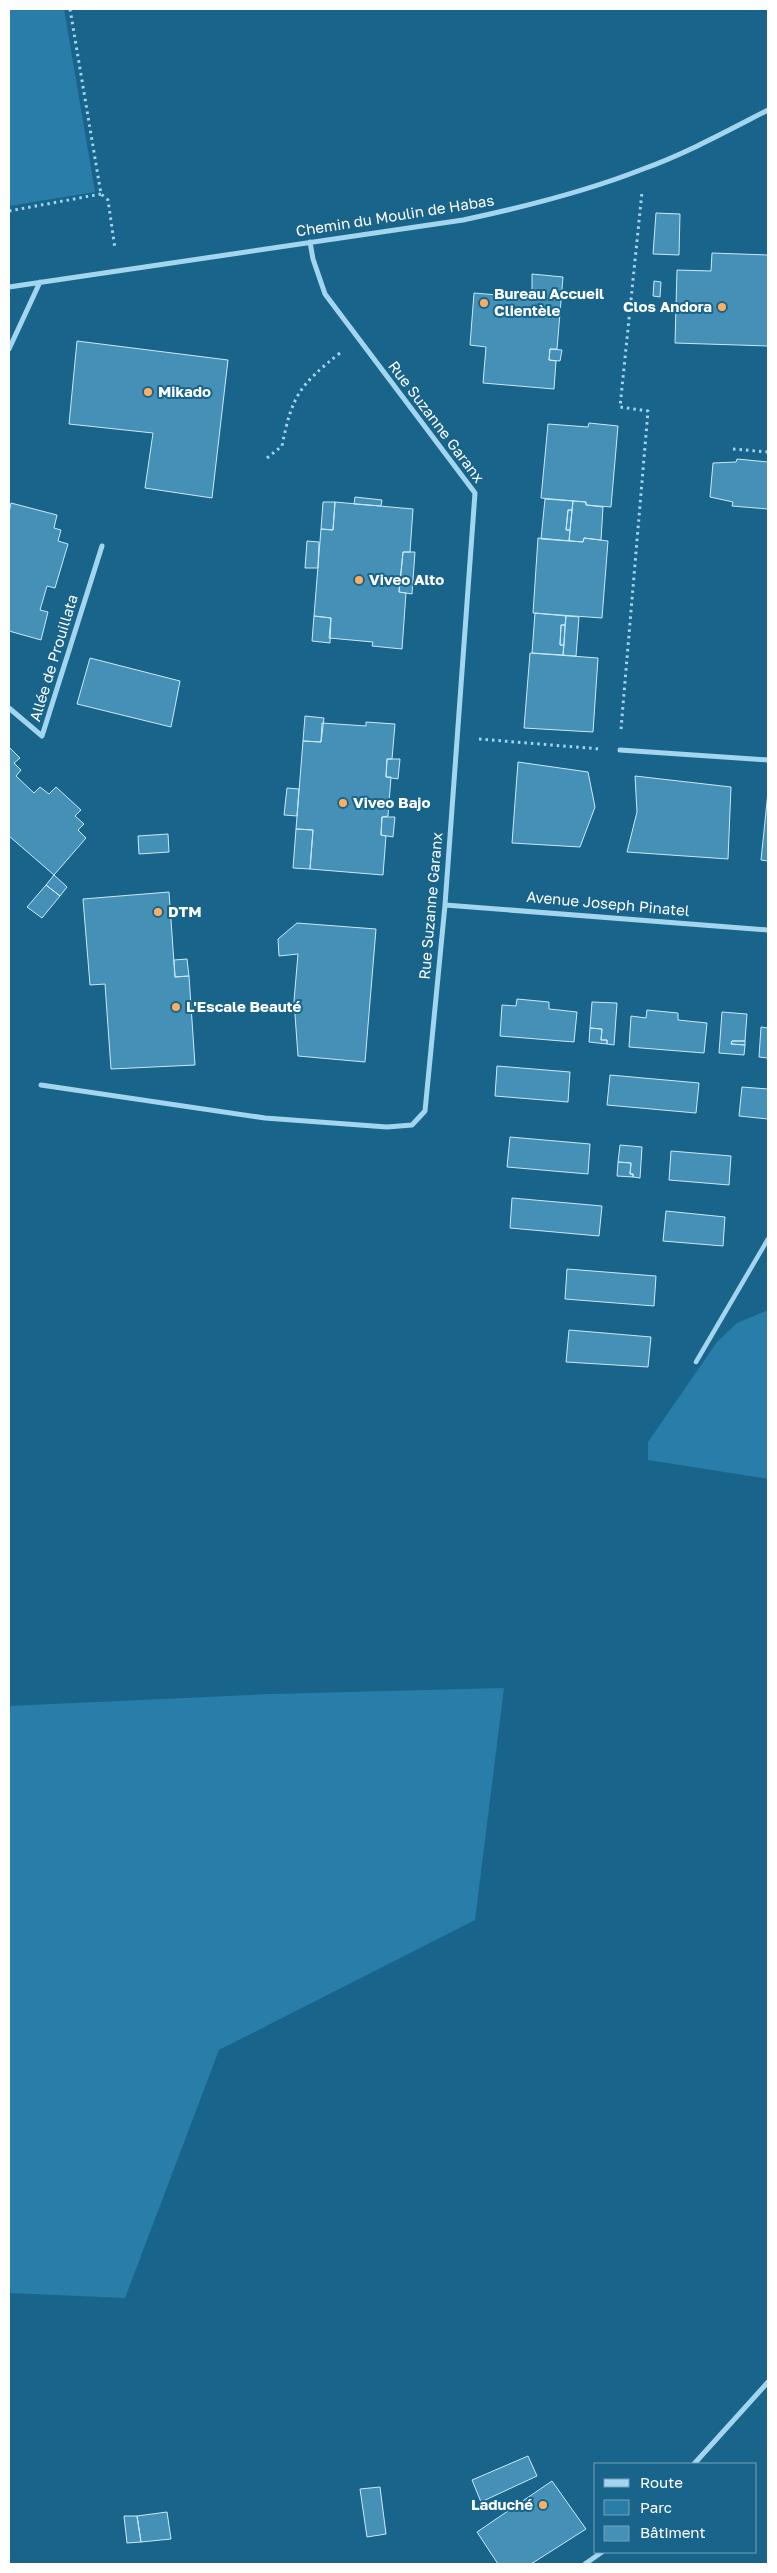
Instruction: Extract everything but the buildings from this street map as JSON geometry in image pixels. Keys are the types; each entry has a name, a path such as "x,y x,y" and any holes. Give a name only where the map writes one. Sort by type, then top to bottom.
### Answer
{"street":[{"name":"Chemin du Moulin de Habas","path":"9,287 118,269 463,220 509,210 572,193 644,169 700,145 768,110"},
{"name":"Rue Suzanne Garanx","path":"41,1085 265,1118 387,1126 412,1125 425,1111 445,905 475,493 325,294 313,259 310,242"},
{"path":"9,349 40,282"},
{"name":"Allée de Prouillata","path":"9,708 42,736 102,546"},
{"path":"620,750 768,760"},
{"name":"Avenue Joseph Pinatel","path":"445,905 768,930"},
{"path":"696,1362 768,1239"},
{"path":"695,2463 768,2382"},
{"path":"585,2564 601,2553"}],"path":[{"path":"70,9 101,194 108,200 118,269"},
{"path":"620,750 648,411 620,407 644,169"},
{"path":"9,210 101,194"},
{"path":"267,458 282,446 288,415 302,386 315,372 358,339"},
{"path":"733,449 768,452"},
{"path":"457,739 578,747"}],"green space":[{"path":"9,9 64,9 95,192 9,206"},
{"path":"768,1310 768,1479 648,1460 648,1442 717,1342 737,1323"},
{"path":"504,1688 475,1920 219,2050 125,2298 9,2293 9,1706 270,1694"}],"place":[{"name":"Bureau Accueil Clientèle","path":"484,303"},
{"name":"Clos Andora","path":"722,307"},
{"name":"Mikado","path":"148,392"},
{"name":"Viveo Alto","path":"359,580"},
{"name":"Viveo Bajo","path":"343,803"},
{"name":"DTM","path":"158,912"},
{"name":"L'Escale Beauté","path":"176,1007"},
{"name":"Laduché","path":"543,2505"}]}
